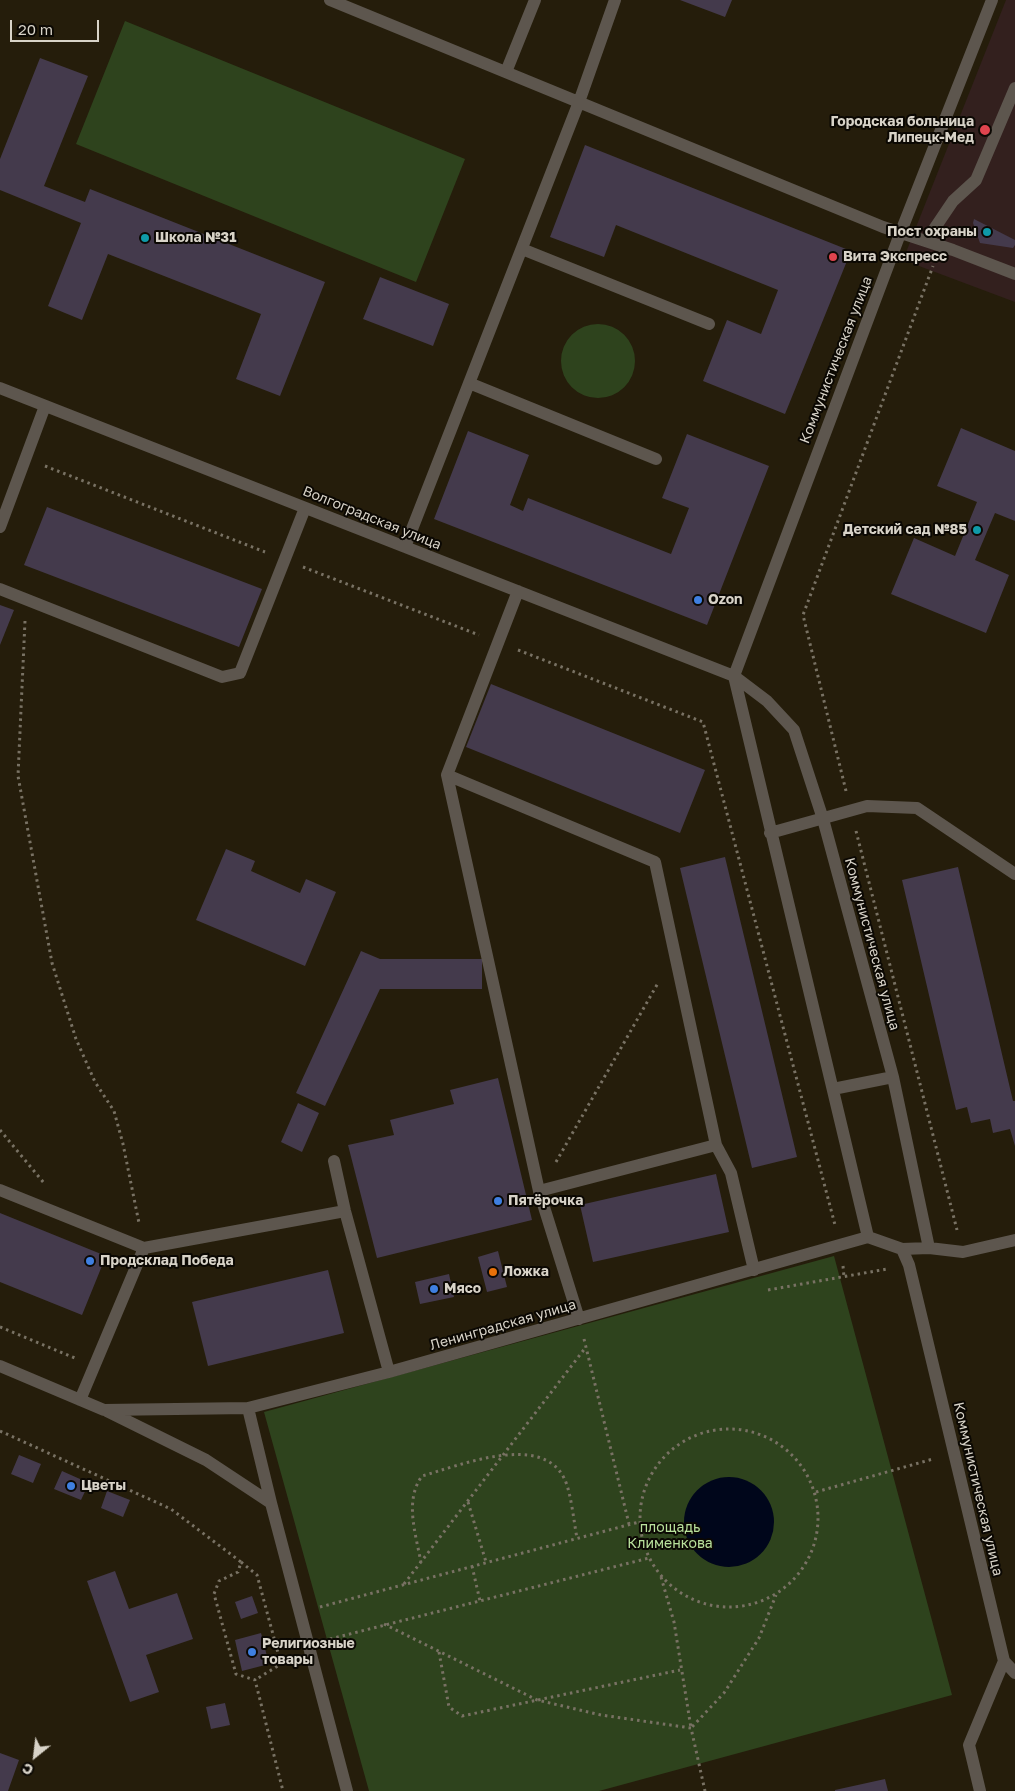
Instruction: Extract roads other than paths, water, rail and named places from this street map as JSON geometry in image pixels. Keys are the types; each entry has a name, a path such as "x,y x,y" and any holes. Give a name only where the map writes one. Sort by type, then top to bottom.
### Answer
{"street":[{"path":"330,0 900,234 940,246 1015,274"},
{"path":"506,72 535,0"},
{"path":"405,547 579,102 615,0"},
{"name":"Коммунистическая улица","path":"929,1248 892,1077 824,819 794,730 767,701 734,676 900,234 992,0"},
{"path":"926,242 953,202 976,180 1015,88"},
{"path":"522,249 709,324"},
{"path":"469,383 656,459"},
{"name":"Волгоградская улица","path":"0,388 734,676"},
{"path":"0,527 45,406"},
{"path":"0,589 222,677 240,673 305,508"},
{"path":"518,592 447,776 539,1190 578,1319"},
{"path":"734,676 868,1237 902,1249 929,1248 963,1252 1015,1240"},
{"path":"447,776 655,862 716,1145 730,1173 754,1270"},
{"path":"770,833 867,806 917,808 1015,874"},
{"path":"833,1089 892,1077"},
{"path":"539,1190 716,1145"},
{"path":"334,1161 345,1211 389,1372"},
{"path":"0,1190 144,1248 345,1211"},
{"name":"Ленинградская улица","path":"0,1366 104,1410 248,1408 389,1372 868,1237"},
{"path":"80,1400 144,1248"},
{"name":"Коммунистическая улица","path":"902,1249 909,1265 955,1454 1009,1660"},
{"path":"248,1408 271,1503 347,1791"},
{"path":"104,1410 206,1460 271,1503"},
{"path":"1009,1660 1015,1673"},
{"path":"980,1791 969,1745 1009,1660"}],"water":[{"path":"729,1477 746,1481 761,1490 770,1505 774,1522 770,1539 761,1554 746,1563 729,1567 712,1563 697,1554 688,1539 684,1522 688,1505 697,1490 712,1481"}],"place":[{"name":"Городская больница Липецк-Мед","path":"985,130"},
{"name":"Пост охраны","path":"987,232"},
{"name":"Школа №31","path":"145,238"},
{"name":"Вита Экспресс","path":"833,257"},
{"name":"Детский сад №85","path":"977,530"},
{"name":"Ozon","path":"698,600"},
{"name":"Пятёрочка","path":"498,1201"},
{"name":"Продсклад Победа","path":"90,1261"},
{"name":"Ложка","path":"493,1272"},
{"name":"Мясо","path":"434,1289"},
{"name":"Цветы","path":"71,1486"},
{"name":"Религиозные товары","path":"252,1652"}],"park label":[{"name":"площадь Клименкова","path":"670,1536"}]}
